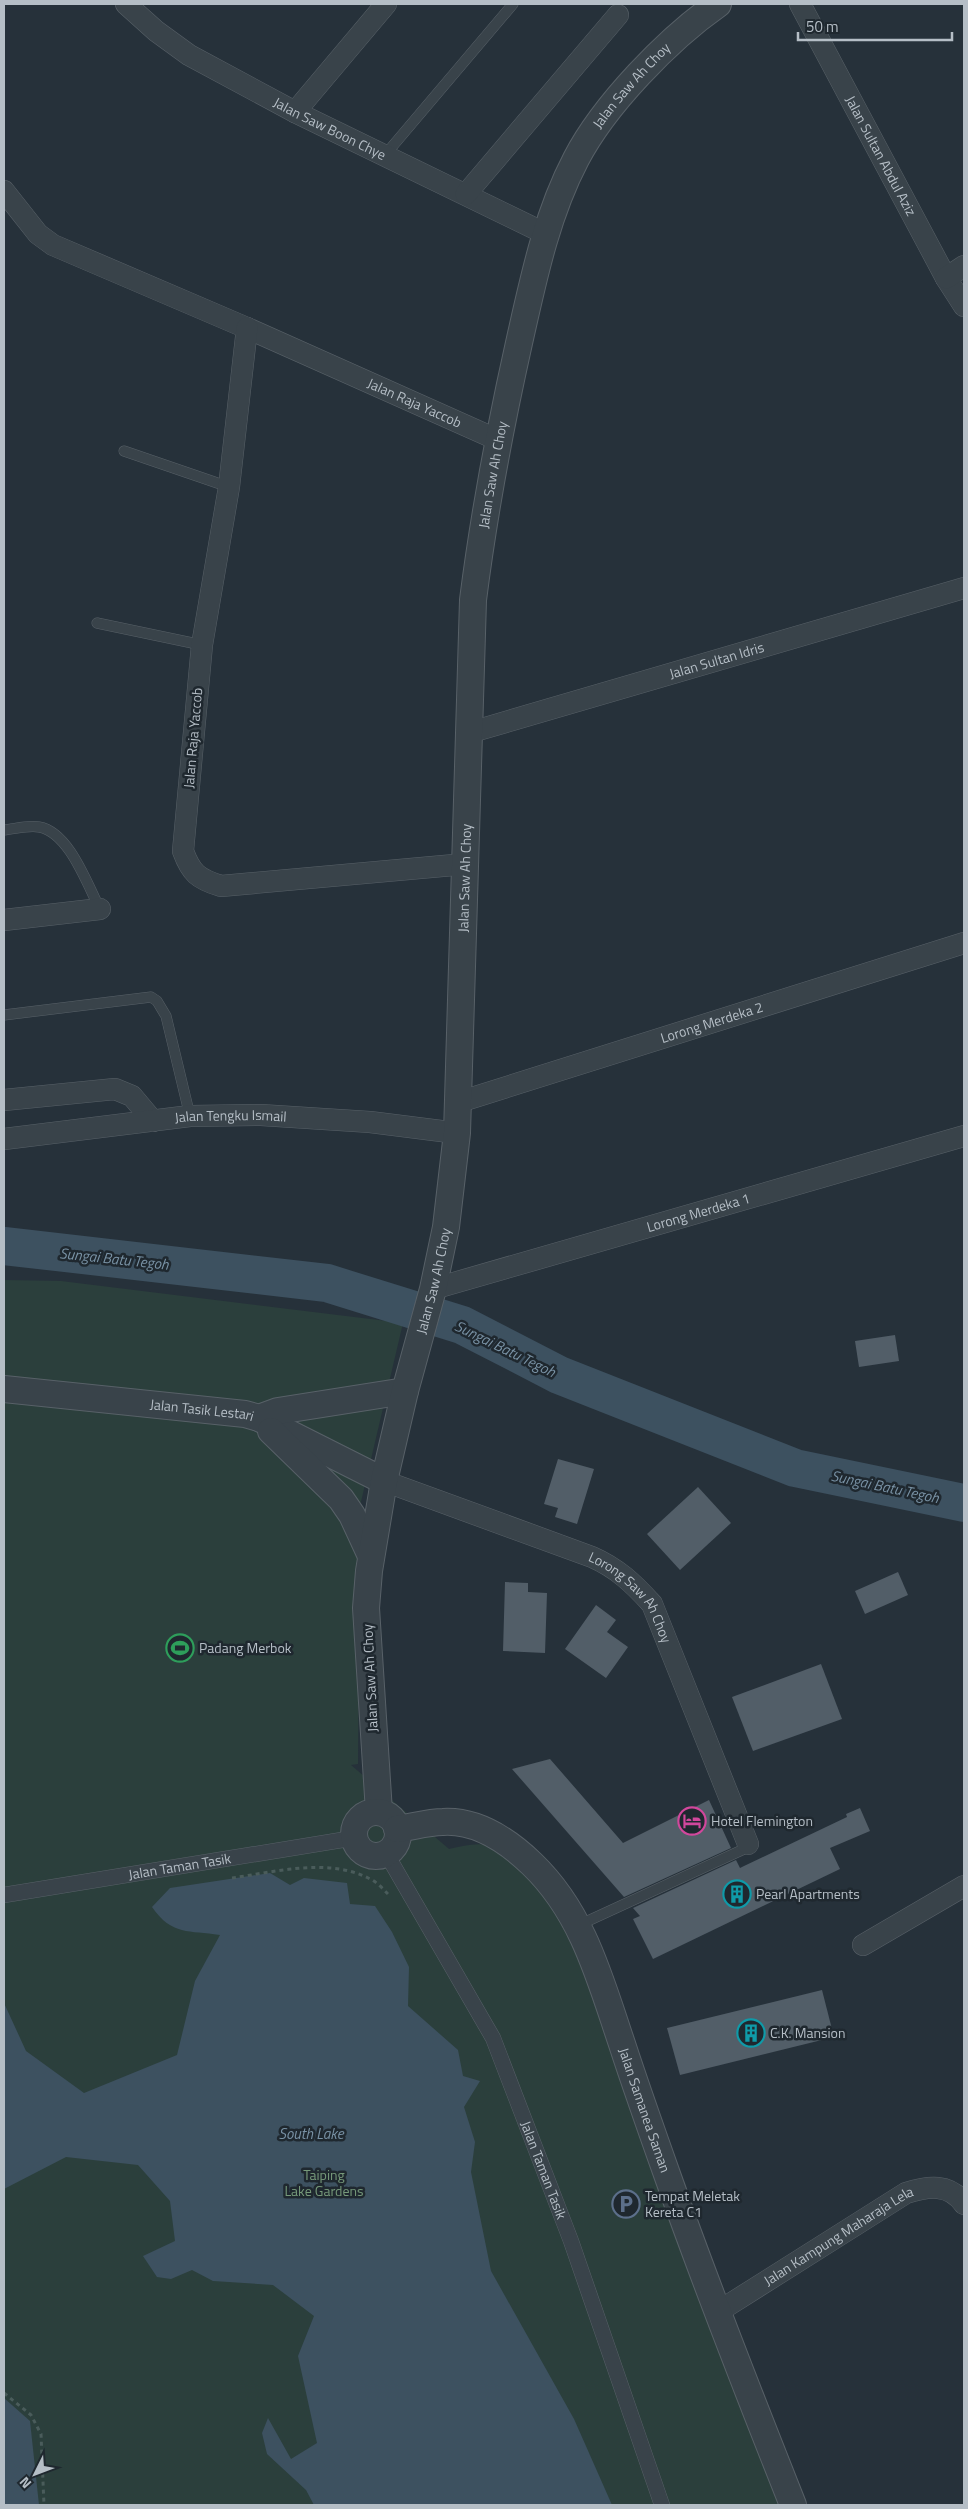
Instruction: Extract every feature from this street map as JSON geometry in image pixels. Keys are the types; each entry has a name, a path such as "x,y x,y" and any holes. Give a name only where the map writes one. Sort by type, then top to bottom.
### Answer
{"street":[{"name":"Jalan Saw Boon Chye","path":"127,4 189,55 296,112 546,234"},
{"path":"296,112 386,4"},
{"name":"Jalan Saw Ah Choy","path":"388,1820 366,1608 371,1556 384,1481 405,1391 431,1296 446,1227 457,1133 473,600 483,522 498,440 526,313 546,234 558,196 576,157 600,120 635,80 678,36 716,4"},
{"name":"Jalan Sultan Abdul Aziz","path":"800,4 946,278 964,306"},
{"path":"466,194 618,16"},
{"name":"Jalan Raja Yaccob","path":"4,191 38,234 53,245 248,328 498,440"},
{"path":"946,278 964,266"},
{"name":"Jalan Raja Yaccob","path":"248,328 229,487 202,645 183,851 190,869 205,881 221,886 465,864"},
{"name":"Jalan Sultan Idris","path":"468,733 964,588"},
{"path":"4,920 100,909"},
{"name":"Lorong Merdeka 2","path":"459,1102 964,943"},
{"path":"4,1100 115,1089 132,1096 153,1121"},
{"name":"Jalan Tengku Ismail","path":"4,1139 190,1116 261,1115 350,1120 457,1133"},
{"name":"Lorong Merdeka 1","path":"431,1296 964,1136"},
{"name":"Jalan Tasik Lestari","path":"4,1389 228,1410 259,1418 384,1481"},
{"path":"371,1556 352,1515 340,1498 297,1459 259,1418 278,1412 405,1391"},
{"name":"Lorong Saw Ah Choy","path":"384,1481 592,1557 613,1566 632,1582 652,1604 748,1844"},
{"path":"365,1814 388,1820 397,1841 386,1853 373,1856 366,1854 356,1844 354,1838 356,1824 365,1814"},
{"name":"Jalan Samanea Saman","path":"388,1820 471,1824 502,1839 533,1864 559,1895 579,1925 595,1959 639,2094 716,2313 793,2505"},
{"name":"Jalan Taman Tasik","path":"4,1895 354,1838"},
{"name":"Jalan Taman Tasik","path":"386,1853 493,2038 570,2241 662,2505"},
{"path":"863,1945 964,1886"},
{"name":"Jalan Kampung Maharaja Lela","path":"716,2313 906,2193 924,2187 939,2187 953,2192 964,2204"}],"lane":[{"path":"385,155 513,4"},
{"path":"124,451 229,487"},
{"path":"97,623 202,645"},
{"path":"4,830 37,826 49,829 59,836 67,846 100,909"},
{"path":"4,1015 151,997 157,1001 166,1016 190,1116"},
{"path":"579,1925 742,1850 748,1844"}],"path":[{"path":"229,1878 330,1868 371,1879 390,1896"},
{"path":"4,2393 31,2415 41,2434 44,2505"}],"green space":[{"name":"Taiping Lake Gardens","path":"4,1280 61,1281 403,1323 360,1506 358,1764 351,1765 449,1849 481,1844 502,1850 513,1857 545,1889 571,1921 787,2505 4,2505"}],"water":[{"name":"South Lake","path":"270,1873 290,1885 304,1878 347,1883 350,1904 375,1906 392,1932 409,1967 408,2006 458,2050 463,2076 480,2081 464,2107 475,2142 471,2172 491,2271 574,2419 612,2505 314,2505 306,2490 267,2454 262,2433 268,2418 291,2459 317,2443 298,2356 314,2316 273,2285 213,2281 192,2270 171,2279 157,2277 143,2256 175,2241 170,2201 138,2165 66,2157 4,2189 4,2003 26,2051 84,2093 177,2055 195,1981 220,1935 190,1932 174,1927 159,1916 152,1907 170,1888"},
{"path":"4,2398 30,2421 39,2505 4,2505"}],"building":[{"path":"895,1335 899,1361 859,1367 855,1341"},
{"path":"558,1459 594,1469 577,1524 555,1517 558,1508 544,1504"},
{"path":"698,1487 731,1523 680,1570 647,1534"},
{"path":"898,1572 908,1595 865,1614 855,1591"},
{"path":"505,1582 528,1583 528,1592 547,1593 545,1653 503,1651"},
{"path":"596,1605 616,1620 607,1632 628,1647 606,1678 565,1649"},
{"path":"821,1664 842,1719 753,1751 732,1697"},
{"name":"Hotel Flemington","path":"550,1759 623,1843 709,1800 731,1848 624,1897 512,1769"},
{"name":"Pearl Apartments","path":"860,1808 870,1831 830,1848 840,1869 653,1959 633,1919 640,1916 633,1908 736,1860 740,1868 847,1817 846,1814"},
{"name":"C.K. Mansion","path":"822,1990 834,2037 680,2075 667,2028"}],"waterway":[{"name":"Sungai Batu Tegoh","path":"4,1246 327,1283 462,1325 559,1375 795,1468 964,1503"}],"place":[{"name":"Padang Merbok","path":"180,1648"},
{"name":"Hotel Flemington","path":"692,1821"},
{"name":"Pearl Apartments","path":"737,1894"},
{"name":"C.K. Mansion","path":"751,2033"},
{"name":"Tempat Meletak Kereta C1","path":"626,2204"}]}
